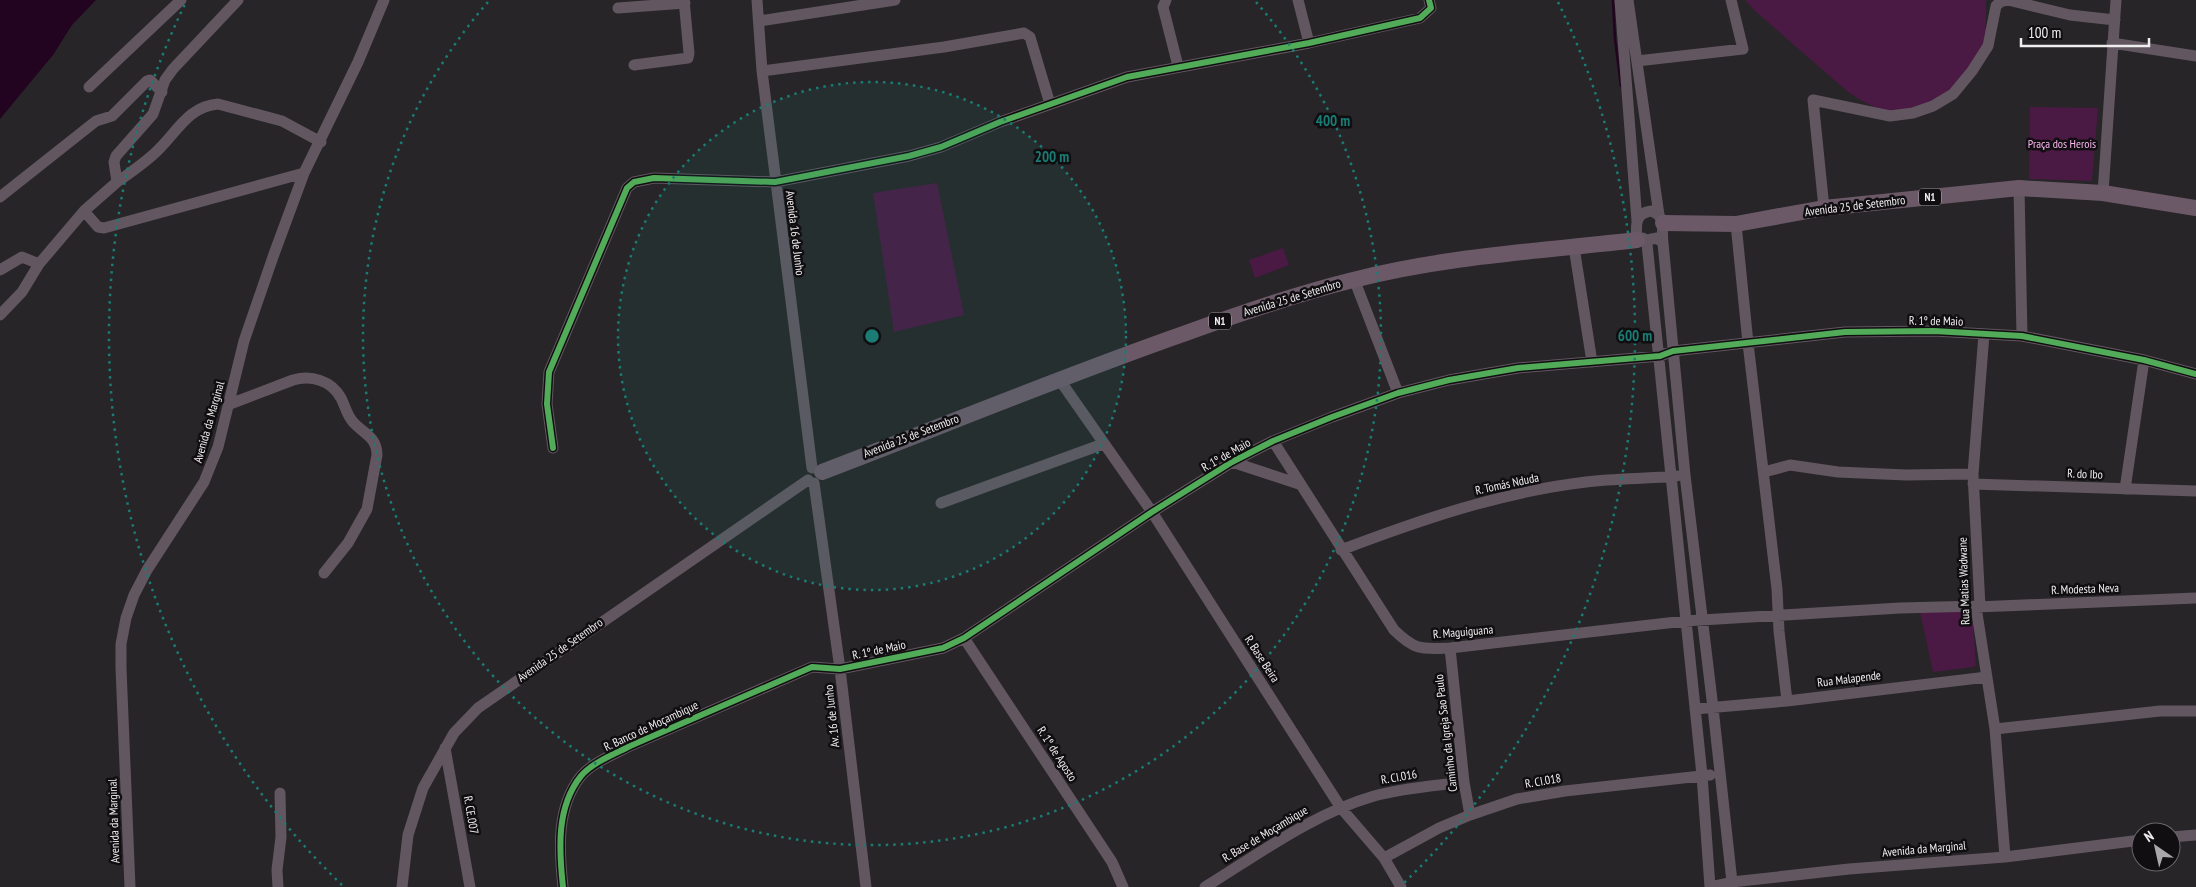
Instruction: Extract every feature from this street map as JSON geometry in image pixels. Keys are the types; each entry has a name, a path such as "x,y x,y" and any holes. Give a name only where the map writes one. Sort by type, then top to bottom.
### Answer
{"highway":[{"name":"Avenida 25 de Setembro","path":"1661,219 1736,224 1824,208 2019,188 2104,193 2196,208"},
{"name":"Avenida 25 de Setembro","path":"814,476 1059,379 1280,300 1354,279 1427,264 1505,254 1642,242"}],"street":[{"path":"89,87 181,0"},
{"name":"Avenida da Marginal","path":"130,887 121,644 126,618 134,595 147,570 204,482 218,447 244,341 256,301 304,173 321,142 384,0"},
{"name":"Avenida 16 de Junho","path":"756,0 760,21 762,70 775,182 814,476"},
{"path":"760,21 895,0"},
{"path":"1166,0 1163,7 1178,66"},
{"path":"1298,0 1309,43"},
{"path":"554,448 547,404 549,372 630,184 640,179 654,178 775,182 909,156 941,147 977,131 1127,77 1309,43 1420,18 1431,8 1429,0"},
{"path":"1620,0 1629,99 1636,221 1642,242 1660,356 1702,776 1710,887"},
{"path":"1628,0 1641,98 1661,219 1685,475 1732,882"},
{"path":"1637,61 1743,49 1731,0"},
{"path":"1824,208 1813,100 1890,116 1913,113 1933,106 1953,94 1972,71 1988,46 1996,6 2000,2 2008,0 2070,15 2114,20"},
{"path":"2104,193 2116,0"},
{"path":"117,182 114,162 116,156 154,114 165,80 173,69 233,2"},
{"path":"618,8 684,2 688,58 634,65"},
{"path":"762,70 944,47 1024,33 1030,37 1050,104"},
{"path":"2112,43 2196,56"},
{"path":"0,197 96,120 112,116 147,81 150,80 162,92"},
{"path":"1629,99 1641,98"},
{"path":"0,315 22,292 39,264 84,211 117,182 160,149 185,119 207,105 218,104 282,121 321,142"},
{"path":"84,211 98,227 104,228 304,173"},
{"path":"2019,188 2022,336"},
{"path":"1636,221 1642,214 1651,211 1661,219"},
{"path":"1736,224 1787,701"},
{"path":"1642,242 1650,238 1657,238 1663,243"},
{"path":"1574,247 1592,362"},
{"path":"0,270 22,257 39,264"},
{"path":"1354,279 1398,393"},
{"name":"R. 1º de Maio","path":"840,670 943,648 964,638 1152,512 1232,462 1273,442 1398,393 1448,380 1518,368 1660,356 1673,351 1845,332 1934,331 2022,336 2144,360 2196,374"},
{"name":"Rua Matias Wadwane","path":"1984,334 1973,479 1978,607 1995,729 2005,857"},
{"path":"2125,489 2144,360"},
{"path":"230,404 293,380 304,377 314,378 332,387 340,396 352,422 374,440 377,446 377,455 367,509 348,543 324,573"},
{"name":"R. Base Beira","path":"1059,379 1152,512 1341,808 1384,858 1401,887"},
{"name":"R. Maguiguana","path":"1273,442 1394,630 1409,644 1425,649 1450,648 1685,621 1779,615"},
{"path":"941,503 1103,444"},
{"path":"1232,462 1299,484"},
{"name":"R. do Ibo","path":"1764,472 1790,465 1838,472 2125,489 2196,491"},
{"name":"R. Tomás Nduda","path":"1341,550 1422,520 1503,498 1585,482 1685,475"},
{"name":"Av. 16 de Junho","path":"814,476 866,887"},
{"name":"Avenida 25 de Setembro","path":"402,887 408,835 423,788 454,733 478,708 814,476"},
{"name":"R. Modesta Neva","path":"1779,615 2196,598"},
{"name":"R. 1º de Agosto","path":"964,638 1112,862 1123,887"},
{"name":"Caminho da Igreja Sao Paulo","path":"1450,648 1464,782 1470,814"},
{"name":"R. Banco de Moçambique","path":"563,887 560,858 561,824 570,795 582,775 603,760 630,746 812,667 840,670"},
{"name":"Rua Malapende","path":"1694,709 1787,701 1987,677"},
{"path":"1995,729 2160,711 2196,711"},
{"name":"R. CE.007","path":"444,748 470,887"},
{"name":"R. CI.018","path":"1384,858 1470,814 1517,800 1565,791 1719,774"},
{"name":"R. CI.016","path":"1341,808 1400,790 1464,782"},
{"path":"278,887 277,870 281,837 280,792"},
{"name":"R. Base de Moçambique","path":"1206,887 1313,820 1341,808"},
{"path":"2181,836 2196,835"},
{"name":"Avenida da Marginal","path":"1710,887 1732,882 2005,857 2131,841"}],"green space":[{"path":"1745,0 1986,0 1985,35 1976,59 1968,71 1947,92 1921,106 1893,111 1869,105 1848,92 1755,11"},
{"name":"Praça dos Herois","path":"2030,107 2098,108 2092,181 2029,179"},
{"path":"937,183 964,315 894,332 873,193"},
{"path":"1283,248 1289,265 1255,278 1249,260"},
{"path":"1963,609 1973,624 1976,665 1974,667 1933,672 1920,612"}],"shaded area":[{"path":"0,0 96,0 72,25 53,55 0,119"}],"waterway":[{"path":"1613,0 1615,39 1621,86"}],"cycle path":[{"path":"553,448 547,404 549,372 627,188 634,182 654,178 775,182 909,156 941,147 1000,122 1127,77 1309,43 1420,18 1431,8 1429,0"},
{"path":"563,887 560,844 563,815 573,788 581,776 598,762 630,746 812,667 840,669 943,648 964,638 1152,512 1232,462 1273,441 1398,393 1449,380 1518,368 1660,356 1673,351 1845,332 1934,331 2022,336 2144,360 2196,374"}]}
